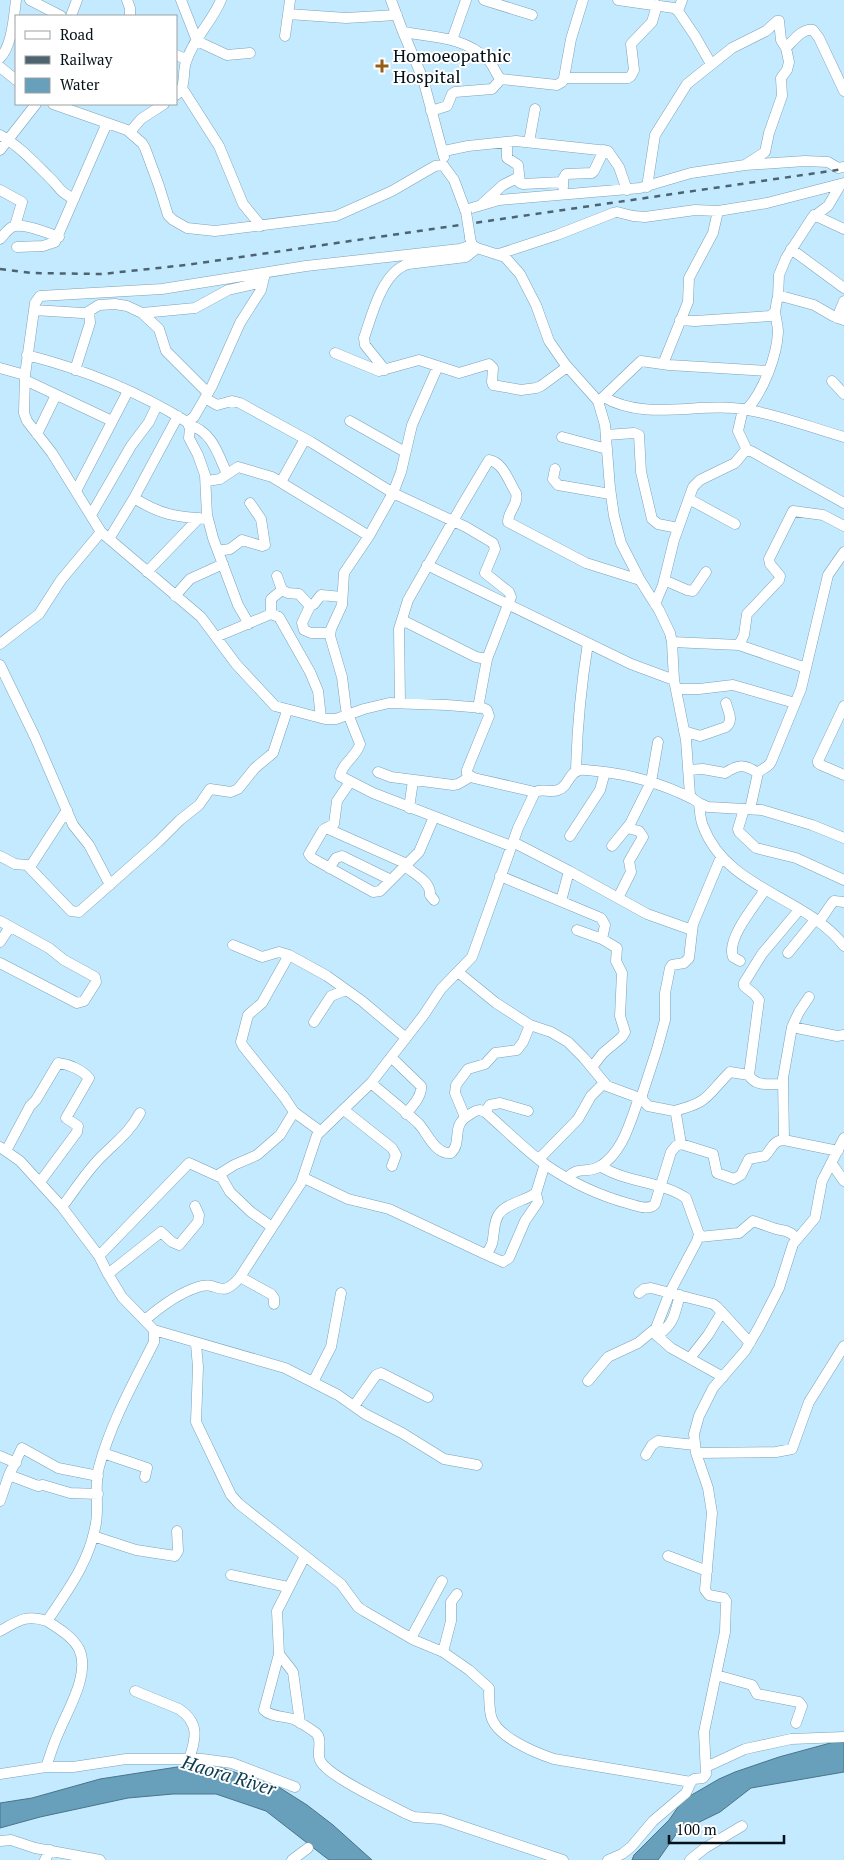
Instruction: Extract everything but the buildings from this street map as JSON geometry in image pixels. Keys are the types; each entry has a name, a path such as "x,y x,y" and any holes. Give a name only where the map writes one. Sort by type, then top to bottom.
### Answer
{"street":[{"path":"0,58 10,37 16,0"},
{"path":"30,0 59,15"},
{"path":"72,15 77,0"},
{"path":"127,0 130,15"},
{"path":"181,0 197,41 227,55 250,53"},
{"path":"221,0 215,14 186,59 179,92 219,146 243,204 261,226"},
{"path":"285,36 290,0"},
{"path":"385,370 365,345 364,338 380,294 393,273 401,266 408,264 466,257 473,243 466,211 454,180 443,165 444,152 423,79 402,32 391,0"},
{"path":"452,40 466,0"},
{"path":"484,0 532,15"},
{"path":"402,32 452,40 468,46 486,58 494,66 501,79 557,85 564,78 571,39 583,0"},
{"path":"618,0 670,7 678,11 711,64"},
{"path":"678,11 682,0"},
{"path":"564,78 628,78 631,76 634,70 631,44 652,22 657,5"},
{"path":"288,14 346,18 397,15"},
{"path":"647,187 653,143 658,129 687,84 732,48 766,31 777,21 781,23 781,40 786,48 789,62 787,70 781,78 782,96 769,133 765,152 745,165"},
{"path":"786,48 802,32 809,29 813,30 819,38 844,91"},
{"path":"178,56 186,59"},
{"path":"0,67 15,79"},
{"path":"431,111 447,106 455,92 492,89 501,79"},
{"path":"0,150 4,137 35,105"},
{"path":"56,105 130,132 145,148 168,215 172,220 187,228 211,230 261,226 336,216 398,188 435,166 443,165"},
{"path":"130,132 141,119 162,105"},
{"path":"529,142 535,109"},
{"path":"17,247 52,244 59,237 107,124"},
{"path":"4,137 39,166 55,182 59,190 74,199"},
{"path":"444,152 468,146 507,142 529,142 604,150 611,153 618,165 627,190"},
{"path":"507,142 507,158 518,165 520,183 563,182"},
{"path":"563,195 564,176 566,174 592,173 604,150"},
{"path":"466,211 482,204 499,200 647,187 691,173 745,165 805,161 828,162 838,168 844,167"},
{"path":"482,204 503,185 519,178"},
{"path":"499,254 557,235 617,212 633,216 645,216 695,210 718,210 767,203 842,183"},
{"path":"842,183 828,206 814,215 781,270 776,312 778,337 769,371 764,383 745,409 738,431 747,450 844,503"},
{"path":"0,190 22,202 15,226"},
{"path":"663,364 689,297 689,278 713,233 718,210"},
{"path":"814,215 844,229"},
{"path":"0,239 15,226 27,227 59,237"},
{"path":"470,777 467,770 489,716 487,710 400,703 381,705 333,719 281,709 272,703 236,664 201,618 101,532 76,491 25,417 24,377 37,299 44,294 98,294 162,289 264,277 325,264 460,249 473,243 505,257 523,278 536,305 546,334 567,367 601,399 641,410 716,407 745,409 844,437"},
{"path":"792,249 844,288"},
{"path":"142,313 195,308 228,290 264,277"},
{"path":"109,539 185,421 194,417 207,395 240,323 259,294 264,277"},
{"path":"778,297 785,296 814,305 841,319 844,301"},
{"path":"34,310 82,313 99,306 121,304 142,313 159,329 166,351 217,405 232,401 240,403 305,439 393,492 452,522 466,527 493,543 494,549 485,572 511,594 487,659 478,708"},
{"path":"74,370 90,323 89,311"},
{"path":"680,320 695,321 770,316 776,312"},
{"path":"335,353 375,370 385,370 419,360 459,373 489,364 493,368 493,384 525,390 540,386 567,367"},
{"path":"27,355 54,362 128,391 203,431 214,444 227,474"},
{"path":"601,399 642,361 769,371"},
{"path":"438,366 412,425 401,472 393,492 369,536 344,573 342,605 332,624 330,633 342,677 345,705 360,744 358,750 340,773 340,776 373,793 409,808 512,844 569,871 654,918 692,930"},
{"path":"1,370 24,377 56,395 112,421"},
{"path":"832,381 844,394"},
{"path":"76,491 128,391"},
{"path":"37,434 56,395"},
{"path":"601,399 606,435 610,494 621,543 640,580 656,604 670,633 675,685 684,731 690,790 696,801 702,825 721,857 742,876 817,921 837,937 844,946"},
{"path":"91,515 130,446 149,422 157,405"},
{"path":"185,421 189,438 201,462 206,481 203,519 218,551 238,605 249,624"},
{"path":"350,421 405,452"},
{"path":"606,435 634,433 639,435 641,472 652,519 658,524 678,528"},
{"path":"562,437 606,449"},
{"path":"281,482 305,439"},
{"path":"656,604 678,528 696,483 735,463 747,450"},
{"path":"400,703 398,638 402,620 413,590 489,460 495,461 500,465 517,498 516,504 508,516 508,522 586,563 640,580"},
{"path":"206,481 220,479 236,467 269,475 369,536"},
{"path":"555,469 553,479 558,485 610,494"},
{"path":"134,498 149,508 168,515 181,518 203,519"},
{"path":"688,499 735,524"},
{"path":"218,551 230,549 242,540 262,546 265,545 262,519 250,503"},
{"path":"739,645 744,635 747,614 779,580 780,576 770,564 769,559 793,511 823,515 844,526"},
{"path":"147,572 203,519"},
{"path":"0,644 39,614 61,580 101,532"},
{"path":"844,552 828,575 801,689 771,762 767,768 760,770 758,773 747,809 738,829 753,845 801,860 844,880"},
{"path":"175,596 190,579 223,564"},
{"path":"427,565 675,685 699,689 734,685 795,703"},
{"path":"664,580 693,591 706,572"},
{"path":"277,576 282,590 288,593 299,594 310,606"},
{"path":"271,614 271,599 282,590"},
{"path":"330,633 311,633 304,630 302,623 310,606 321,595 342,597"},
{"path":"216,637 271,614"},
{"path":"271,614 281,620 310,672 318,691 321,718"},
{"path":"402,620 476,656 487,659"},
{"path":"672,642 739,645 806,668"},
{"path":"576,772 577,728 588,643"},
{"path":"0,665 36,740 73,825 92,849 110,885"},
{"path":"684,731 700,736 726,727 730,720 726,703"},
{"path":"844,706 818,761 821,765 844,775"},
{"path":"0,856 11,862 30,867 67,906 75,912 83,910 164,837 180,820 199,805 210,790 231,792 238,789 255,768 272,753 287,711"},
{"path":"612,846 627,828 651,782 658,742"},
{"path":"688,770 703,769 725,773 734,767 740,766 748,767 758,773"},
{"path":"378,772 391,777 413,781 453,785 470,777 535,792 539,790 557,791 561,789 571,776 581,770 605,772 668,787 708,807 762,810 812,825 844,838"},
{"path":"570,836 600,790 605,772"},
{"path":"409,808 413,781"},
{"path":"350,782 337,801 334,824 323,830 309,854 312,858 373,892 380,891 421,848 434,817"},
{"path":"145,1320 158,1309 196,1288 206,1285 225,1289 229,1288 240,1277 304,1178 315,1139 320,1131 371,1083 441,989 469,961 474,953 518,828 535,792"},
{"path":"30,867 67,810"},
{"path":"326,828 406,865 428,884 430,895 434,900"},
{"path":"618,898 631,872 629,861 643,836 639,831 627,828"},
{"path":"329,868 336,858 342,856 391,880"},
{"path":"567,1178 574,1171 594,1169 600,1166 620,1147 641,1099 657,1049 665,1020 665,993 670,968 672,965 684,963 690,958 692,930 695,920 721,857"},
{"path":"561,901 569,871"},
{"path":"500,876 601,918 606,925 602,939"},
{"path":"740,961 733,957 731,953 733,940 765,890"},
{"path":"788,953 834,901 844,902"},
{"path":"782,1084 760,1084 751,1080 749,1075 759,1000 744,986 744,983 762,954 799,910"},
{"path":"0,921 50,948 78,968 92,974 96,982 84,1001 77,1003 0,963"},
{"path":"0,942 10,927"},
{"path":"577,930 602,939 617,948 616,962 622,973 620,1016 625,1032 622,1037 603,1052 592,1067"},
{"path":"233,945 262,957 279,952 289,955 327,976 406,1038"},
{"path":"289,955 262,1003 248,1015 241,1042 294,1112 320,1131"},
{"path":"458,972 496,1003 530,1025 551,1032 568,1042 592,1067 604,1083 641,1099 651,1108 674,1111 699,1104 713,1093 730,1072 734,1071 749,1075"},
{"path":"314,1022 331,996 346,990"},
{"path":"784,1140 782,1084 792,1027 809,996"},
{"path":"465,1117 455,1093 456,1085 468,1069 485,1064 495,1053 517,1050 523,1042 530,1025"},
{"path":"792,1027 836,1036 844,1035"},
{"path":"391,1057 421,1086 422,1090 418,1098 406,1114"},
{"path":"40,1182 77,1132 78,1126 66,1118 89,1078 85,1074 64,1064 58,1063 3,1149 15,1157 62,1207 99,1256 122,1297 154,1330 196,1344 272,1364 338,1395 444,1459 477,1465"},
{"path":"371,1083 419,1124 434,1145 447,1154 454,1149 458,1126 465,1117 476,1110 485,1112 542,1162 567,1178 585,1188 627,1203 648,1208 655,1204 671,1152 676,1146 681,1144 712,1154 717,1174 734,1179 741,1175 750,1159 765,1156 774,1143 784,1140 838,1151"},
{"path":"304,1178 348,1199 389,1209 503,1262 509,1258 525,1221 538,1202 536,1193 542,1162 578,1118 591,1096 604,1083"},
{"path":"485,1112 490,1105 500,1103 528,1111"},
{"path":"344,1110 392,1148 396,1158 392,1166"},
{"path":"674,1111 678,1117 681,1144"},
{"path":"218,1176 234,1165 257,1155 280,1135 294,1112"},
{"path":"62,1207 99,1159 122,1139 140,1113"},
{"path":"608,1860 622,1854 631,1847 653,1821 686,1793 694,1779 704,1777 706,1767 704,1732 725,1632 726,1602 723,1597 706,1593 705,1588 712,1526 712,1507 708,1488 695,1449 694,1434 699,1416 713,1388 750,1343 779,1288 796,1240 813,1222 818,1208 822,1181 844,1138"},
{"path":"99,1256 186,1165 192,1164 218,1176 224,1181 230,1192 251,1212 272,1227"},
{"path":"832,1164 844,1181"},
{"path":"588,1382 608,1357 667,1329 672,1322 675,1293 699,1237 698,1228 688,1200 682,1195 660,1187 615,1176 600,1166"},
{"path":"484,1254 493,1242 496,1222 502,1210 536,1193"},
{"path":"108,1274 161,1232 179,1245 199,1219 195,1206"},
{"path":"699,1237 739,1233 753,1221 786,1231 792,1234 796,1240"},
{"path":"240,1277 271,1294 274,1298 274,1304"},
{"path":"639,1293 647,1288 675,1293 713,1304 750,1343"},
{"path":"313,1382 331,1347 341,1293"},
{"path":"690,1358 708,1335 722,1312"},
{"path":"47,1621 88,1556 96,1524 98,1476 103,1453 126,1394 154,1342 154,1330"},
{"path":"655,1334 672,1348 723,1377"},
{"path":"196,1344 198,1367 196,1422 231,1495 239,1504 341,1584 358,1607 411,1638 443,1652 486,1684 491,1717 496,1725 506,1734 534,1752 554,1759 691,1782"},
{"path":"646,1455 652,1445 658,1441 695,1449 776,1452 792,1448 809,1402 844,1346"},
{"path":"354,1406 376,1375 381,1373 428,1397"},
{"path":"0,1501 22,1448 58,1468 98,1476"},
{"path":"103,1453 147,1468 146,1477"},
{"path":"0,1456 16,1463"},
{"path":"9,1476 38,1486 43,1484 70,1493 98,1494"},
{"path":"92,1536 136,1550 175,1556 178,1551 178,1531"},
{"path":"305,1556 277,1612 280,1654 264,1710 268,1714 300,1723 318,1736 320,1761 346,1781 376,1798 414,1817 441,1819 563,1860"},
{"path":"668,1556 707,1571"},
{"path":"231,1575 288,1587"},
{"path":"411,1638 442,1581"},
{"path":"443,1652 451,1621 451,1602 457,1594"},
{"path":"0,1631 21,1620 30,1618 47,1621 65,1634 79,1648 82,1669 76,1693 56,1737 46,1768"},
{"path":"280,1654 293,1672 300,1723"},
{"path":"716,1675 752,1685 757,1694 799,1702 802,1706 796,1723"},
{"path":"135,1691 185,1712 196,1734 189,1759"},
{"path":"706,1767 745,1750 791,1739 844,1737"},
{"path":"0,1774 46,1768 73,1767 126,1759 218,1760 232,1763 295,1787"},
{"path":"690,1860 705,1848 742,1826"},
{"path":"0,1841 11,1840 35,1848 47,1855 100,1860"},
{"path":"292,1860 308,1848"},
{"path":"532,1860 536,1850"}],"water":[{"path":"834,1742 844,1742 844,1772 751,1788 720,1812 677,1833 658,1860 632,1860 634,1855 669,1820 683,1800 735,1772 779,1757"},
{"name":"Haora River","path":"190,1765 222,1768 277,1786 307,1805 333,1825 372,1860 329,1860 266,1811 216,1794 173,1794 128,1798 40,1817 0,1828 0,1803 32,1798 100,1779"}],"railway":[{"path":"0,269 32,273 102,274 186,265 844,169"}],"place":[{"name":"Homoeopathic Hospital","path":"382,66"}]}
